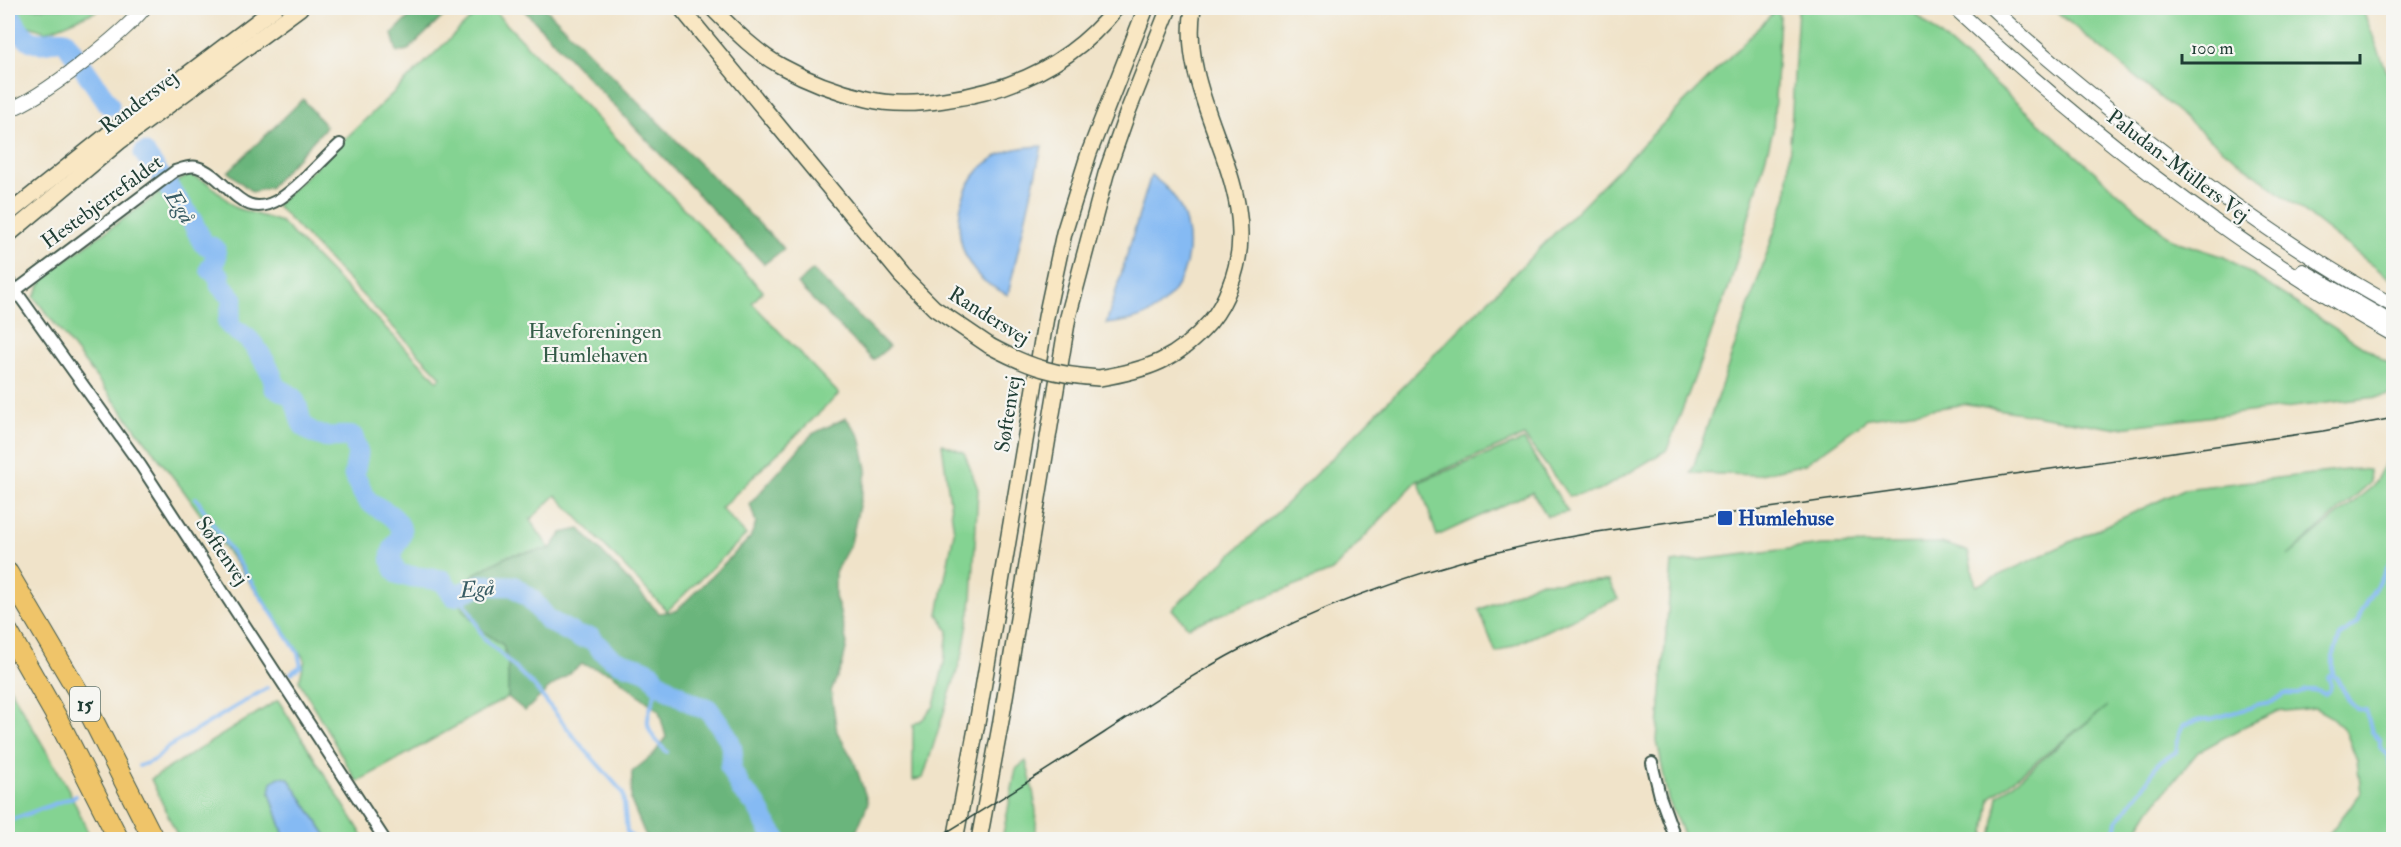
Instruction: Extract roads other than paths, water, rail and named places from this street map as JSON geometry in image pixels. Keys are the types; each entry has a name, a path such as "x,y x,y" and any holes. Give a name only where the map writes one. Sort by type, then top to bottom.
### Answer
{"highway":[{"name":"15","path":"8,573 83,700 154,840"},
{"name":"15","path":"8,632 56,716 119,840"}],"main road":[{"name":"Randersvej","path":"8,214 107,135 275,8"},
{"name":"Randersvej","path":"8,235 118,142 300,8"},
{"name":"Randersvej","path":"681,8 902,276 934,308 990,346 1041,369 1066,375 1100,378 1132,372 1165,361 1197,337 1221,308 1236,272 1242,235 1238,200 1227,161 1211,124 1198,81 1191,36 1193,8"},
{"path":"712,8 748,43 780,66 819,85 868,100 919,104 978,96 1030,77 1072,52 1106,21 1116,8"},
{"name":"Søftenvej","path":"955,840 1046,317 1064,233 1089,153 1146,8"},
{"name":"Søftenvej","path":"979,840 1068,317 1106,174 1169,8"}],"street":[{"path":"8,110 33,97 85,59 132,23 144,8"},
{"name":"Paludan-Müllers Vej","path":"1955,8 2010,59 2113,146 2193,207 2280,267 2394,335"},
{"name":"Paludan-Müllers Vej","path":"1992,8 2086,91 2186,170 2285,240 2394,306"},
{"name":"Hestebjerrefaldet","path":"15,291 175,171 195,166 208,172 231,194 252,206 266,206 282,198 340,144"},
{"path":"2280,267 2304,271 2394,324"},
{"path":"8,280 15,291"},
{"name":"Søftenvej","path":"15,291 147,476 385,840"},
{"path":"1652,763 1659,796 1676,840"}],"water":[{"path":"1042,146 1008,295 984,281 972,268 964,252 959,217 963,199 980,169 994,158 1011,150"},
{"path":"1151,175 1165,186 1181,208 1188,240 1188,256 1184,271 1177,286 1155,310 1137,318 1106,324"},
{"path":"279,777 288,778 329,839 285,839 270,793 272,782"}],"waterway":[{"name":"Egå","path":"8,10 20,31 29,40 40,43 65,41 109,105"},
{"name":"Egå","path":"144,153 191,219 203,243 215,249 216,258 210,269 220,277 220,285 233,299 228,323 255,347 272,376 274,387 292,398 297,405 302,423 309,430 326,437 353,437 358,453 354,475 364,495 367,500 393,518 400,527 400,538 391,558 399,575 442,580 454,596 481,585 513,586 530,598 548,620 579,637 591,638 613,659 646,670 655,677 658,683 697,706 708,709 723,729 730,744 732,751 730,767 741,789 756,804 777,840"},
{"path":"196,498 298,653 301,666 291,673"},
{"path":"2333,674 2333,657 2340,636 2357,623 2362,609 2394,557"},
{"path":"458,594 469,609 483,637 534,686 579,743 619,788 623,794 627,832 636,840"},
{"path":"2108,840 2115,834 2117,821 2148,781 2157,764 2176,752 2179,733 2183,725 2272,702 2284,694 2298,694 2306,690 2325,694 2330,690 2329,675 2336,677 2350,702 2357,709 2366,710 2372,732 2380,739 2380,747 2389,756 2390,766 2394,767"},
{"path":"658,683 649,712 648,726 651,734 667,752"},
{"path":"139,766 155,760 168,747 267,688"},
{"path":"8,821 76,796"}],"tram line":[{"path":"934,840 1180,684 1240,649 1341,602 1424,572 1509,549 1597,532 2323,431 2394,418"}],"place":[{"name":"Humlehuse","path":"1725,518"}],"park label":[{"name":"Haveforeningen Humlehaven","path":"595,343"}]}
